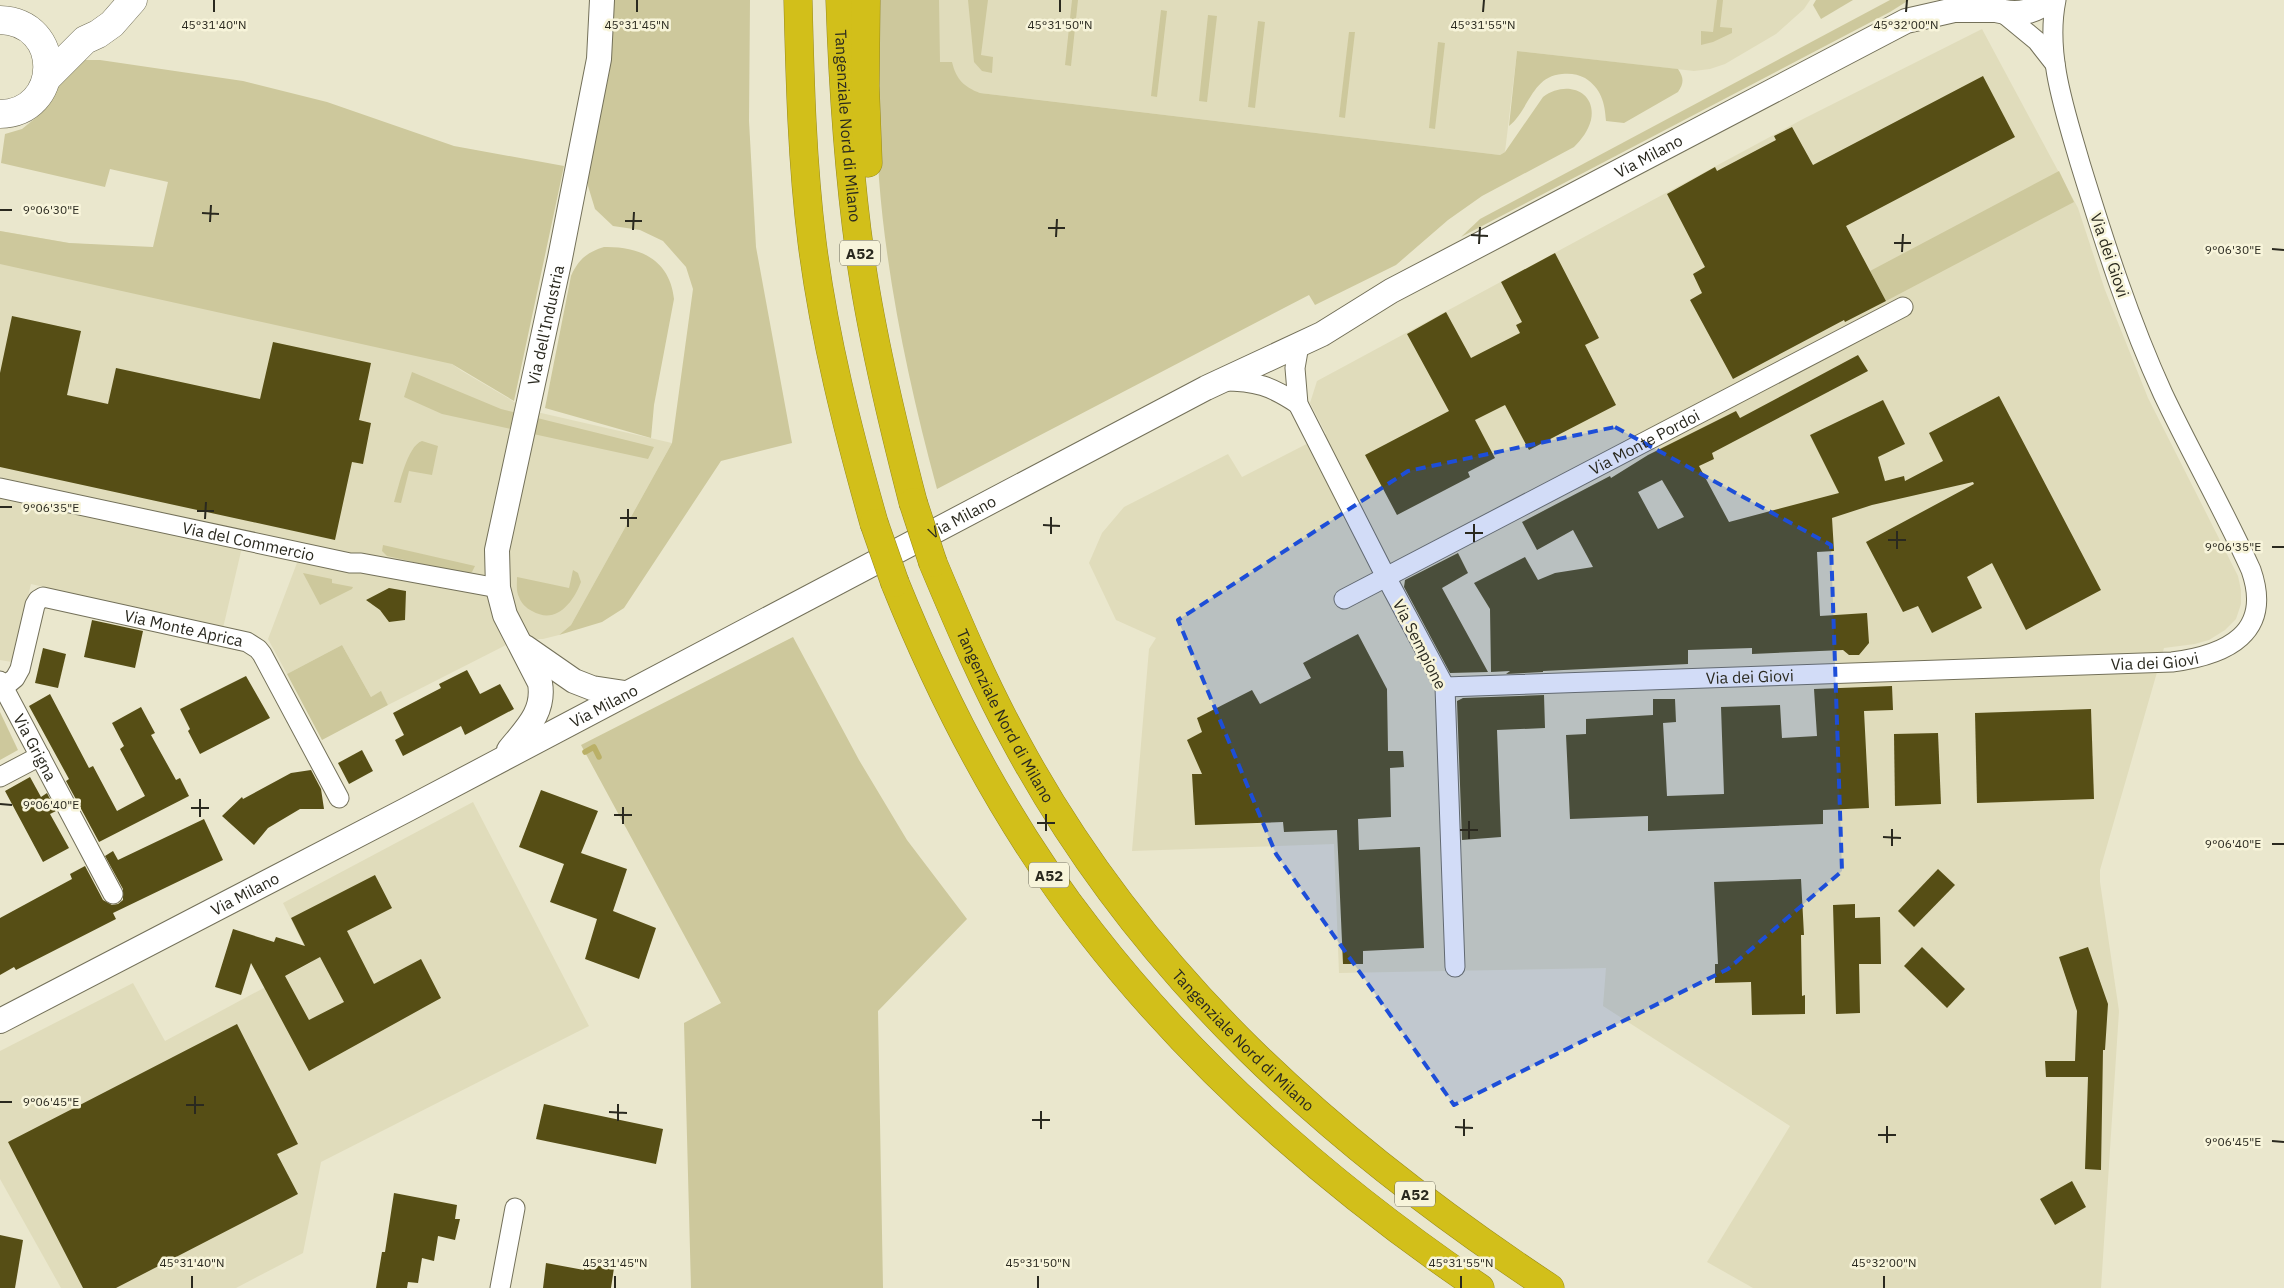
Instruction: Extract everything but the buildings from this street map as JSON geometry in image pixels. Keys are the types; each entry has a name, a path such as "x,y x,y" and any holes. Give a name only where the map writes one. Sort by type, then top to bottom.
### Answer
{"highway":[{"path":"789,0 801,108"},
{"name":"A52","path":"798,0 801,108 812,242 823,312 852,444 874,523 895,583 924,654 984,772 1046,871 1091,933 1171,1027 1267,1123 1321,1170 1371,1209 1480,1288"},
{"name":"Tangenziale Nord di Milano","path":"840,0 848,145 862,269 892,423 913,502 933,563 967,643 1017,746 1083,852 1155,948 1196,996 1242,1044 1289,1089 1349,1141 1472,1236 1550,1288"},
{"path":"866,0 865,86 870,201 913,502"}],"main road":[{"path":"47,78 85,40 112,24 134,0"},
{"path":"10,21 51,38 85,40"},
{"path":"4,118 34,100 40,94 47,78 48,61 38,38 10,21"}],"street":[{"name":"Via dell'Industria","path":"502,759 537,716 541,702 540,683 506,615 498,577 500,534 560,258 599,59 602,0"},
{"name":"Via Milano","path":"0,1021 11,1011 502,759 1213,385 1331,329 1392,291 1906,21 1930,0"},
{"name":"Via Milano","path":"1906,21 1954,10 1990,8 2018,13 2033,10 2049,0"},
{"name":"Via dei Giovi","path":"1445,687 2172,662 2215,654 2242,635 2255,614 2258,598 2256,584 2247,561 2162,392 2135,325 2092,204 2074,143 2055,64 2052,18 2056,0"},
{"path":"1990,8 2030,34 2055,64"},
{"name":"Via Milano","path":"1213,385 1279,342 1316,322 1392,291"},
{"name":"Via Monte Pordoi","path":"1344,600 1903,307"},
{"name":"Via Sempione","path":"1299,345 1295,368 1298,404 1386,578 1445,687 1455,967"},
{"path":"1213,385 1248,381 1274,389 1298,404"},
{"name":"Via del Commercio","path":"0,488 350,563 498,577"},
{"name":"Via Monte Aprica","path":"2,684 18,674 35,605 43,597 247,642 262,654 339,798"},
{"name":"Via dell'Industria","path":"522,645 574,682 592,688 625,693"},
{"name":"Via Grigna","path":"2,684 112,894"},
{"path":"0,777 40,756"},
{"path":"500,1288 515,1208"}],"highlighted area":[{"path":"1615,427 1831,545 1842,871 1728,969 1454,1105 1276,854 1178,620 1408,471"}],"shaded area":[{"path":"613,0 750,0 749,121 756,247 792,443 721,461 624,608 602,622 559,635 571,625 672,443 693,289 686,267 663,241 640,230 613,226 595,209 588,186 588,173 610,69"},
{"path":"878,0 939,0 940,62 952,62 958,78 969,88 980,93 1500,155 1505,152 1543,97 1552,92 1569,89 1584,95 1589,101 1592,110 1591,120 1584,135 1574,147 1482,196 1448,220 1396,265 1315,305 1309,295 937,489 901,335 883,218 877,134"},
{"path":"939,0 1810,0 1804,9 1776,34 1725,64 1710,69 1694,71 1517,51 1505,152 1500,155 980,93 967,89 954,73 939,62"},
{"path":"968,0 988,0 981,55 993,57 992,73 982,71 974,62"},
{"path":"1072,0 1078,0 1071,66 1065,65"},
{"path":"1717,0 1723,0 1720,27 1732,28 1732,33 1713,42 1701,45 1701,31 1713,32"},
{"path":"1816,0 1853,0 1821,19 1813,5"},
{"path":"1890,0 1909,0 1890,12 1461,237 1480,219"},
{"path":"1161,10 1167,11 1157,97 1151,96"},
{"path":"1208,15 1217,16 1207,102 1199,101"},
{"path":"1258,21 1265,22 1255,108 1248,107"},
{"path":"1982,29 2078,208 2105,290 2148,398 2238,576 2241,604 2236,619 2225,630 2209,640 2164,648 2100,870 2100,882 2119,1011 2101,1288 1753,1288 1707,1262 1790,1126 1603,1006 1606,968 1339,973 1334,844 1132,851 1149,649 1156,638 1116,620 1089,563 1102,533 1124,507 1228,454 1242,477 1326,434 1310,403 1317,381 1803,119"},
{"path":"1349,32 1355,32 1345,118 1339,117"},
{"path":"1438,42 1445,43 1435,129 1429,128"},
{"path":"1517,51 1678,69 1682,83 1678,92 1624,123 1606,121 1605,108 1601,96 1595,86 1585,78 1571,74 1552,76 1537,87 1522,111 1509,126"},
{"path":"85,60 100,60 243,81 327,102 454,146 564,166 514,401 452,364 0,264 0,231 69,243 153,247 168,182 110,169 105,187 1,163 5,134 22,129 38,116 59,78"},
{"path":"2059,171 2074,202 1886,301 1870,271"},
{"path":"0,231 69,243 127,247 397,326 462,371 528,410 672,443 571,625 559,635 543,639 518,639 388,705 381,692 371,697 342,645 287,674 268,639 303,547 0,477"},
{"path":"604,247 630,249 651,258 660,265 671,286 674,299 654,405 651,438 545,408 571,276 584,257"},
{"path":"412,372 501,409 654,447 648,459 442,414 404,397"},
{"path":"422,441 438,446 432,475 409,471 401,503 394,502 408,458 412,450"},
{"path":"0,494 243,543 223,628 31,584 12,662 0,660"},
{"path":"383,545 475,566 472,572 465,574 387,556 382,551"},
{"path":"573,570 578,573 581,582 578,590 568,604 556,614 541,615 532,611 521,601 517,592 517,577 569,588"},
{"path":"303,573 332,579 332,583 353,587 320,605"},
{"path":"793,637 859,760 907,840 967,919 878,1011 883,1288 691,1288 684,1023 721,1003 581,745"},
{"path":"342,645 371,697 381,691 388,705 322,740 287,674"},
{"path":"0,712 18,750 0,760"},
{"path":"473,802 589,1026 321,1162 303,1253 236,1288 61,1288 0,1179 0,1051 133,983 165,1041 312,962 283,903"}],"waterway":[{"path":"585,752 594,747 599,757"}]}
